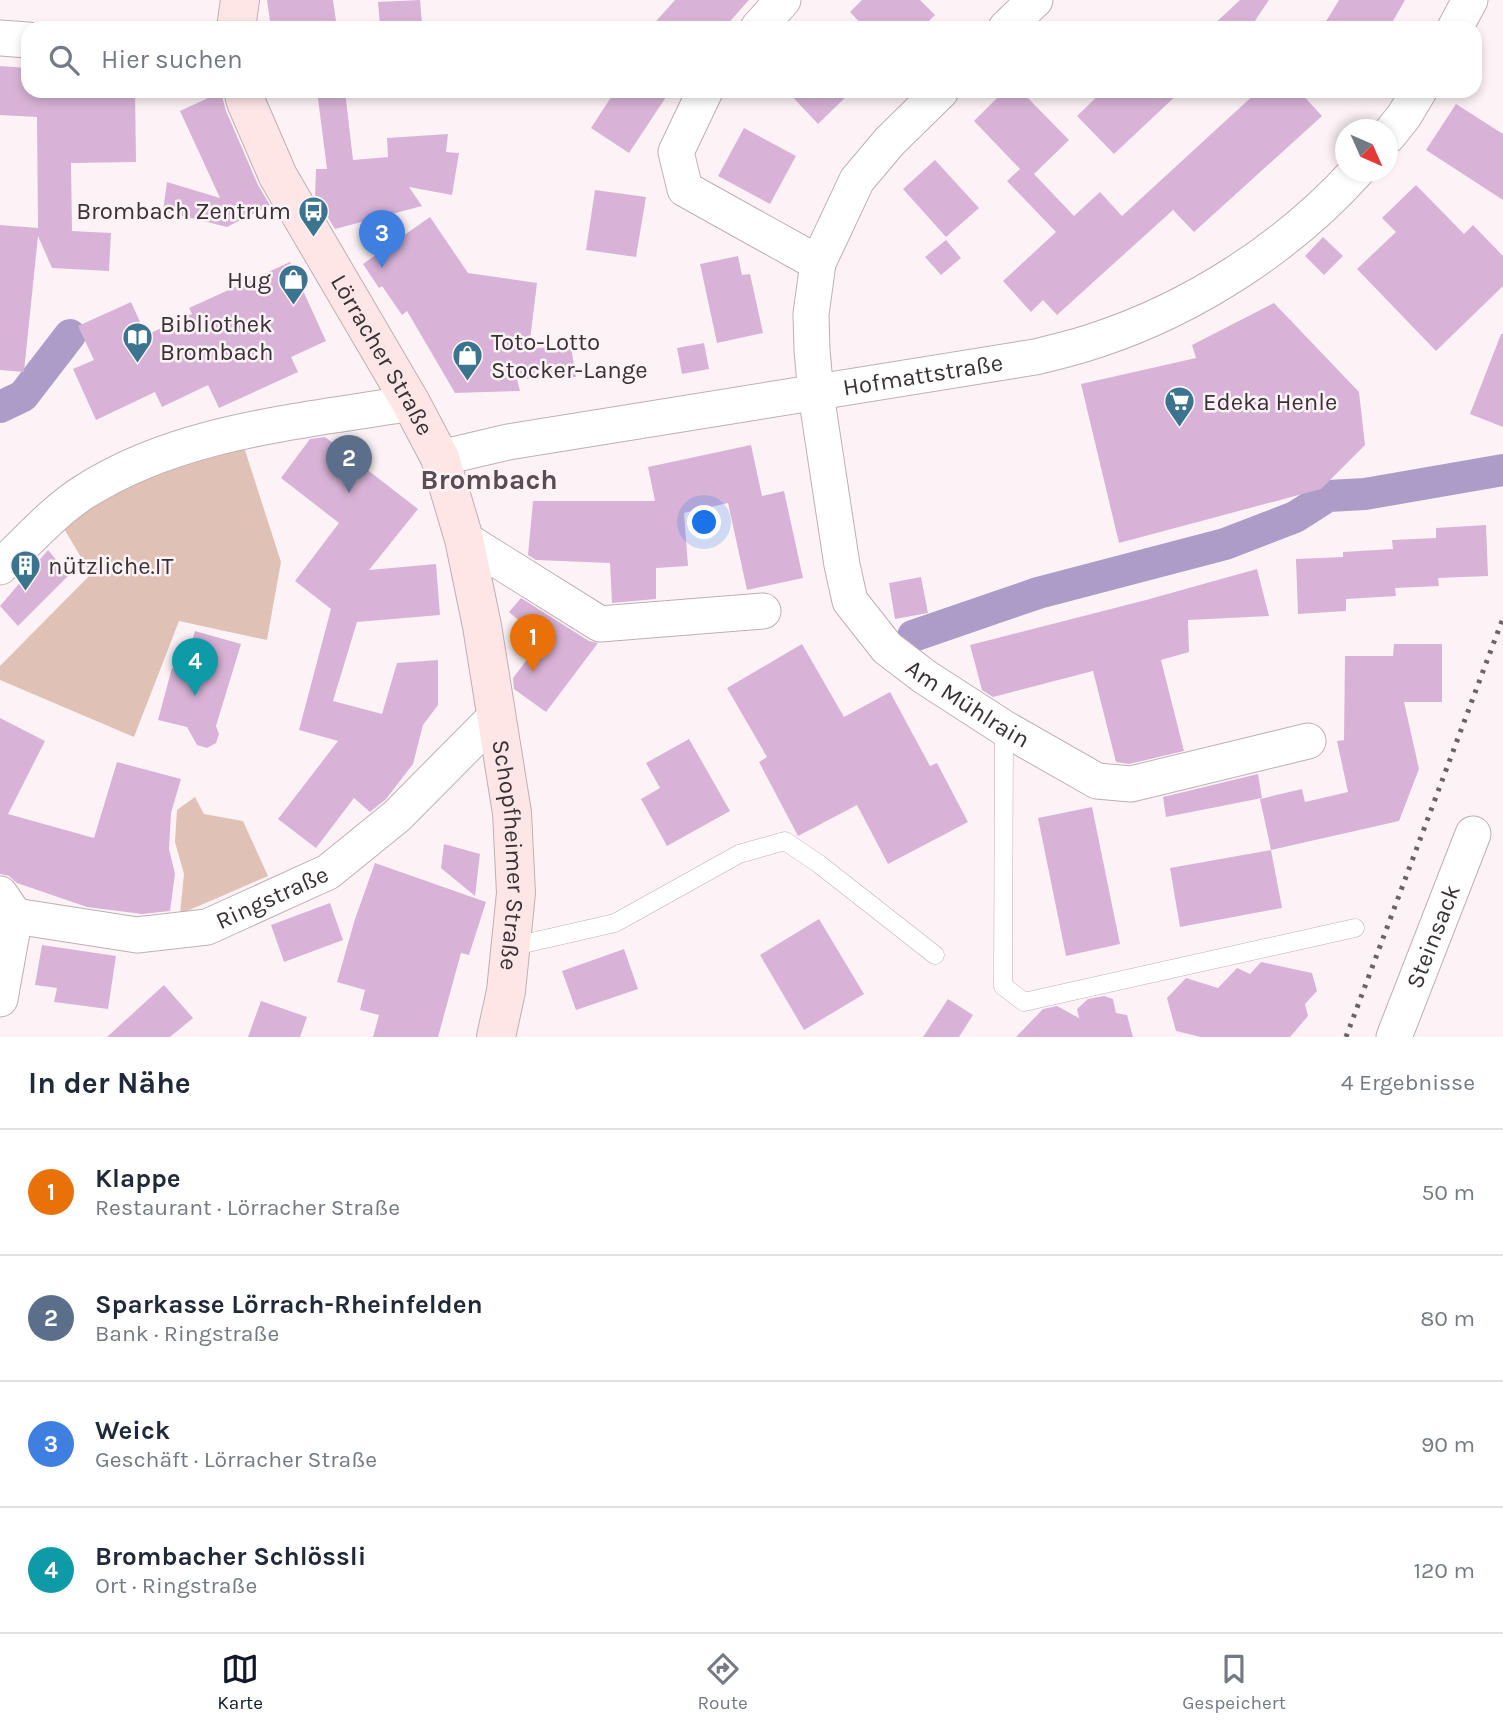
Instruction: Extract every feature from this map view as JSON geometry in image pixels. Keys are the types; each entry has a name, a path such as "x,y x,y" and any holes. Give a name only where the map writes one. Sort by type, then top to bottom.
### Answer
{"main road":[{"path":"237,21 240,0"},
{"name":"Lörracher Straße","path":"245,98 278,176 411,403 440,458 464,539 497,715"},
{"name":"Schopfheimer Straße","path":"496,1037 506,991 516,893 512,813 497,715"}],"street":[{"path":"764,21 783,0"},
{"path":"1013,21 1035,0"},
{"path":"1459,21 1470,0"},
{"path":"0,38 21,40"},
{"path":"702,98 676,152 685,189 818,263"},
{"name":"Am Mühlrain","path":"934,98 890,141 858,180 818,263 811,314 816,394 850,601 887,648 925,677 1004,728 1097,781 1131,784 1308,741"},
{"path":"1398,123 1415,98"},
{"name":"Hofmattstraße","path":"440,458 508,442 1035,357 1099,340 1176,307 1246,266 1291,233 1345,182"},
{"path":"0,567 83,493 160,454 247,430 411,403"},
{"path":"464,539 600,624 763,611"},
{"name":"Ringstraße","path":"8,905 137,935 207,927 328,872 397,816 497,715"},
{"name":"Steinsack","path":"1394,1037 1473,834"},
{"path":"0,999 8,905"}],"lane":[{"path":"1004,728 1003,986 1024,1002 1355,928"},
{"path":"510,947 615,923 739,854 785,841 819,864 935,955"}],"shaded area":[{"path":"243,444 281,562 267,640 179,621 134,737 0,680 0,666 91,574 60,522 129,478"},
{"path":"195,797 204,814 243,821 268,876 180,914 184,874 175,842 177,810"}],"building":[{"path":"267,0 333,0 336,21 270,21"},
{"path":"420,0 422,21 380,21 378,2"},
{"path":"675,0 749,0 730,21 656,21"},
{"path":"862,0 920,0 935,15 929,21 858,21 850,12"},
{"path":"1240,0 1269,0 1255,21 1218,21"},
{"path":"1339,0 1405,0 1393,21 1326,21"},
{"path":"0,66 21,68 21,98 135,98 136,162 71,163 72,231 111,233 109,271 52,268 38,236 24,372 0,370 0,225 38,228 37,117 0,115"},
{"path":"208,98 223,98 258,185 270,205 227,227 163,211 167,182 220,198 180,111"},
{"path":"318,98 346,98 353,160 388,157 387,138 448,134 446,152 459,153 452,195 409,187 422,206 335,229 315,197 316,169 327,169"},
{"path":"610,98 665,98 629,153 591,128"},
{"path":"794,98 845,98 818,124"},
{"path":"997,98 1028,98 1069,140 1034,174 1074,216 1100,192 1122,216 1250,98 1305,98 1322,116 1194,232 1173,210 1057,315 1043,300 1031,312 1003,281 1056,232 1007,181 1020,169 974,121"},
{"path":"1096,98 1174,98 1114,154 1077,116"},
{"path":"1456,104 1503,134 1503,200 1426,150"},
{"path":"744,128 796,156 770,204 718,176"},
{"path":"935,160 979,208 946,237 903,189"},
{"path":"1416,185 1464,234 1473,225 1503,256 1503,286 1436,351 1357,269 1396,232 1382,218"},
{"path":"595,190 646,197 636,257 586,250"},
{"path":"430,217 468,273 537,283 529,348 571,347 576,377 517,379 520,391 455,393 407,311 402,315 363,264"},
{"path":"1323,237 1343,256 1324,275 1305,256"},
{"path":"946,240 961,258 941,275 925,257"},
{"path":"738,256 742,275 750,274 763,333 717,343 700,264"},
{"path":"290,262 326,341 291,357 298,372 219,408 208,385 162,407 155,392 96,420 73,369 94,360 78,326 131,302 146,335 192,314 189,308"},
{"path":"1274,303 1359,392 1365,445 1321,489 1119,543 1081,384 1196,358 1192,345"},
{"path":"1503,334 1503,427 1470,414"},
{"path":"704,343 709,369 682,374 677,348"},
{"path":"325,437 418,509 369,570 436,564 440,615 357,622 333,701 382,714 397,663 438,660 438,705 423,725 413,764 386,799 370,812 354,798 316,848 278,819 338,741 299,730 331,609 295,581 339,523 281,478 310,439"},
{"path":"751,445 762,496 784,491 803,578 747,590 728,503 684,513 688,566 656,568 656,599 612,603 610,563 536,560 528,555 533,501 655,501 648,467"},
{"path":"1486,525 1488,576 1438,578 1439,586 1395,588 1396,596 1346,599 1346,611 1298,614 1296,559 1343,557 1343,552 1393,549 1392,540 1436,538 1436,528"},
{"name":"nützliche.IT","path":"48,550 69,575 18,626 0,606"},
{"path":"1257,569 1269,616 1188,620 1189,652 1161,660 1184,751 1129,764 1116,762 1093,671 993,697 982,690 970,645"},
{"path":"921,577 928,613 895,619 889,583"},
{"path":"521,598 589,641 598,643 546,712 514,689 513,678 542,640 509,612"},
{"path":"195,631 241,644 216,726 219,734 216,743 207,748 197,745 187,727 158,720 172,668 183,672"},
{"path":"802,644 844,717 890,692 930,766 937,763 968,822 888,864 857,805 798,836 759,762 767,757 727,688"},
{"path":"1394,644 1442,644 1442,702 1404,702 1419,769 1399,821 1271,850 1260,799 1302,789 1305,802 1348,792 1337,741 1344,740 1345,656 1393,656"},
{"path":"0,718 45,741 8,814 94,838 117,762 181,779 171,813 169,849 175,874 170,911 142,914 87,907 17,883 9,876 0,874"},
{"path":"689,739 730,811 667,846 641,799 660,788 646,763"},
{"path":"1258,774 1262,798 1166,817 1163,797"},
{"path":"1092,807 1120,944 1066,956 1038,818"},
{"path":"444,844 480,854 475,896 441,868"},
{"path":"1271,850 1282,908 1180,927 1170,868"},
{"path":"375,863 486,902 469,955 461,953 438,1037 373,1037 379,1015 360,1010 365,990 337,982"},
{"path":"330,903 343,940 284,962 271,925"},
{"path":"819,919 864,994 804,1030 760,955"},
{"path":"42,945 116,956 108,1009 54,1002 57,988 35,985"},
{"path":"624,949 638,989 576,1010 562,971"},
{"path":"1261,962 1312,973 1317,991 1305,1004 1308,1016 1290,1037 1201,1037 1176,1031 1167,998 1186,978 1218,988 1237,968 1250,974"},
{"path":"164,985 193,1018 170,1037 107,1037"},
{"path":"1104,996 1113,999 1116,1013 1127,1015 1133,1037 1016,1037 1043,1009 1057,1006 1079,1018 1077,1009 1088,999"},
{"path":"948,999 973,1015 959,1037 923,1037"},
{"path":"261,1001 307,1017 300,1037 248,1037"}],"waterway":[{"path":"0,407 23,396 70,335"},
{"path":"913,636 1038,593 1225,544 1295,517 1328,496 1365,494 1503,470"}],"railway":[{"path":"1346,1037 1503,618"}],"place":[{"name":"Brombach Zentrum","path":"314,238"},
{"name":"Weick","path":"382,268"},
{"name":"Hug","path":"294,307"},
{"name":"Bibliothek Brombach","path":"137,365"},
{"name":"Toto-Lotto Stocker-Lange","path":"468,383"},
{"name":"Edeka Henle","path":"1180,429"},
{"name":"Sparkasse Lörrach-Rheinfelden","path":"349,493"},
{"name":"nützliche.IT","path":"25,593"},
{"name":"Klappe","path":"533,672"},
{"name":"Brombacher Schlössli","path":"195,696"}],"district":[{"name":"Brombach","path":"489,479"}]}
